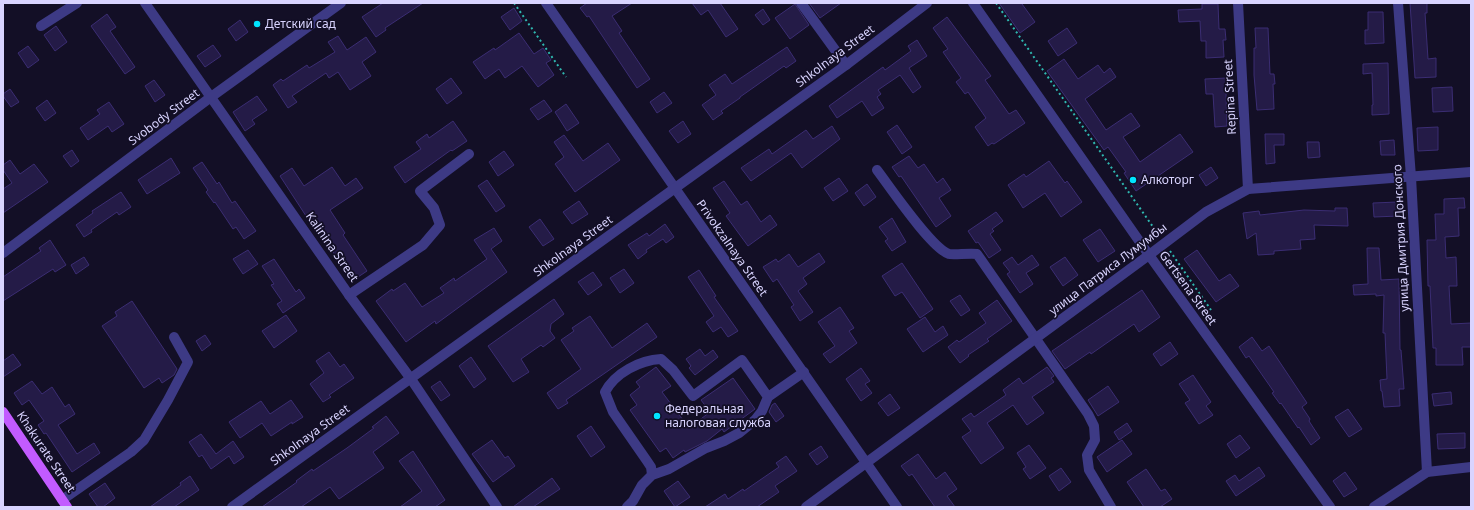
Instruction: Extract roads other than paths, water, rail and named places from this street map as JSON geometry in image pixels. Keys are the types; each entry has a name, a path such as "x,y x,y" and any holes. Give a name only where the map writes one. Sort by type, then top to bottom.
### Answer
{"main road":[{"name":"Khakurate Street","path":"3,412 66,505"}],"street":[{"path":"41,26 77,3"},
{"name":"Kalinina Street","path":"145,3 349,295 411,379 497,507"},
{"name":"Svobody Street","path":"3,253 211,97 341,3"},
{"name":"Privokzalnaya Street","path":"546,3 897,507"},
{"path":"801,3 846,65"},
{"name":"Shkolnaya Street","path":"232,507 846,65 927,3"},
{"name":"Gertsena Street","path":"973,3 1149,255 1330,507"},
{"name":"Repina Street","path":"1238,3 1248,189"},
{"name":"улица Дмитрия Донского","path":"1398,3 1411,177 1427,472"},
{"path":"349,295 423,245 440,225 434,208 420,191 469,154"},
{"path":"877,170 922,230 936,245 949,254 977,254 1036,338 1088,414 1094,426 1095,440 1087,455 1089,470 1111,507"},
{"name":"улица Патриса Лумумбы","path":"806,507 1206,212 1248,189 1471,172"},
{"path":"66,505 144,440 168,400 188,362 174,337"},
{"path":"652,475 651,467 613,412 605,392 608,385 622,374 634,366 650,359 661,359 674,370 693,396 742,360 768,397"},
{"path":"628,507 642,486 652,475 669,469 706,448 739,433 755,420 762,411 768,397 804,372"},
{"path":"1374,507 1427,472 1471,467"}],"place":[{"name":"Детский сад","path":"257,24"},
{"name":"Алкоторг","path":"1133,180"},
{"name":"Федеральная налоговая служба","path":"657,416"}]}
